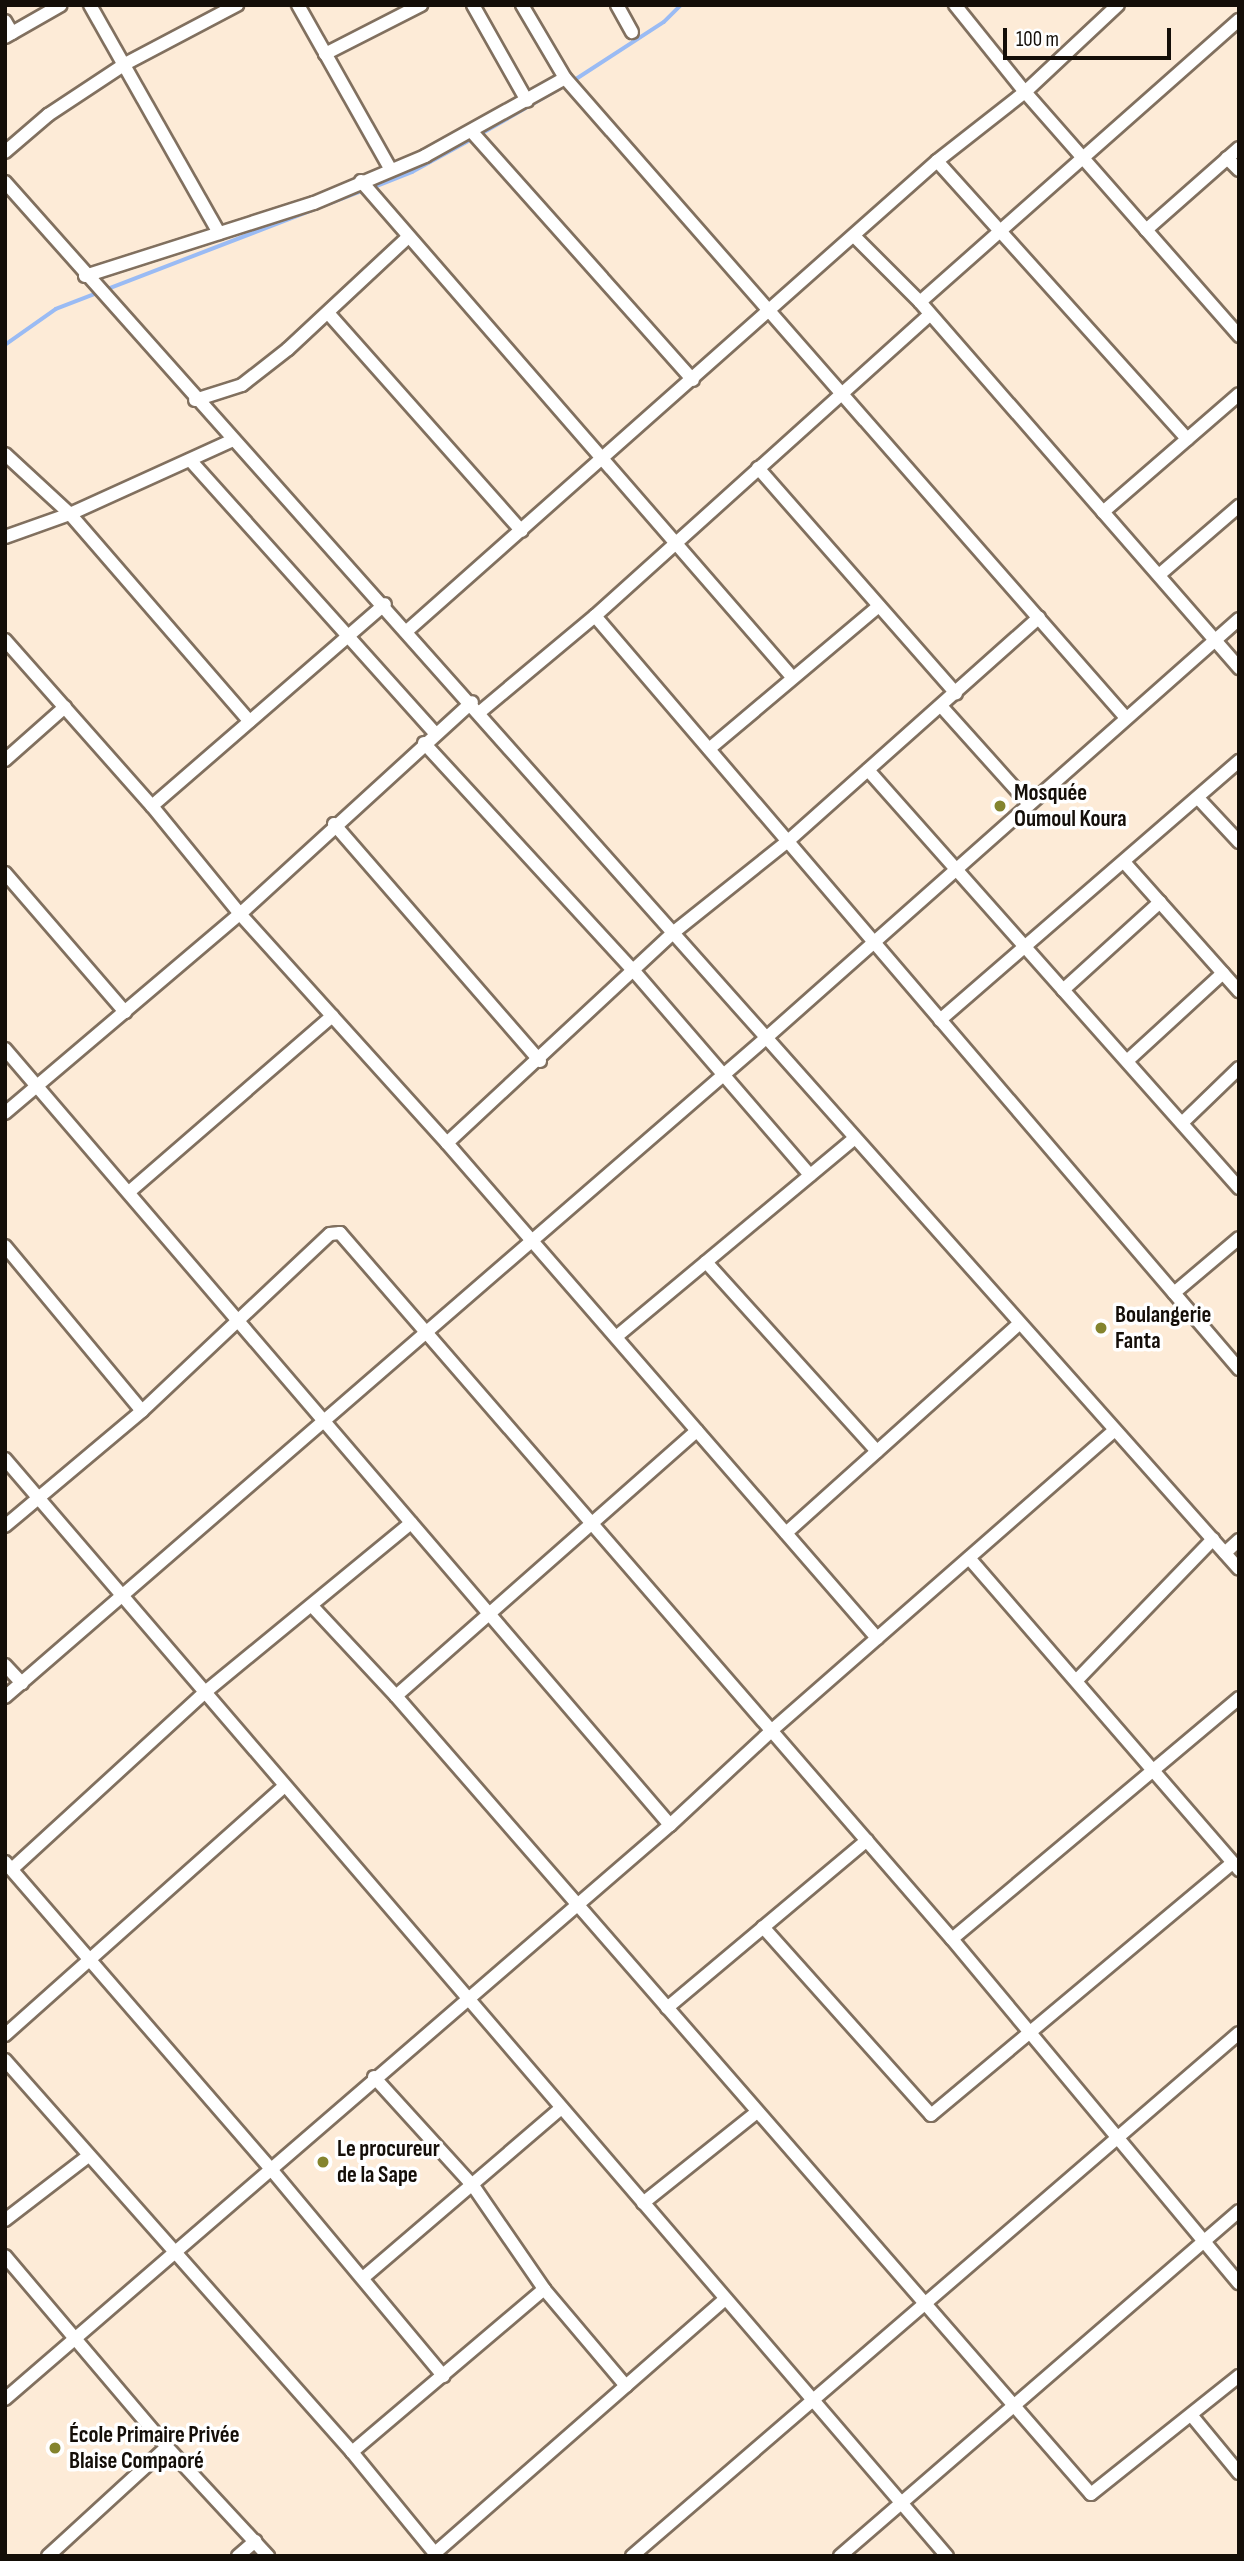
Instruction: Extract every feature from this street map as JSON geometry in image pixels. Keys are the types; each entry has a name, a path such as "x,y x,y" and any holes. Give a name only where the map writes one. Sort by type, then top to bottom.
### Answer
{"street":[{"path":"5,20 9,35 61,5"},
{"path":"90,5 219,233"},
{"path":"5,152 48,115 125,64 237,5"},
{"path":"298,5 391,170"},
{"path":"325,54 421,5"},
{"path":"473,5 527,102"},
{"path":"522,5 565,78 1126,718"},
{"path":"617,5 632,32"},
{"path":"955,5 1025,93 1239,336"},
{"path":"408,630 772,312 937,161 1025,93 1118,5"},
{"path":"920,302 999,228 1084,158 1239,20"},
{"path":"85,276 219,233 260,224 391,170 472,132 565,78"},
{"path":"472,132 693,380"},
{"path":"1146,230 1239,148"},
{"path":"1227,158 1239,170"},
{"path":"937,161 1187,439"},
{"path":"361,181 407,238 603,458 792,677"},
{"path":"5,182 195,400 385,604 1018,1325 1239,1569"},
{"path":"855,237 930,313 1239,668"},
{"path":"195,400 242,384 329,314 407,238"},
{"path":"5,1113 240,914 435,733 476,707 595,616 930,313"},
{"path":"329,314 522,531"},
{"path":"1103,512 1239,394"},
{"path":"5,537 70,514 233,440"},
{"path":"5,454 70,514 249,722"},
{"path":"190,460 435,733"},
{"path":"758,468 956,693"},
{"path":"1159,575 1239,506"},
{"path":"152,806 385,604"},
{"path":"709,749 879,606"},
{"path":"595,616 1239,1369"},
{"path":"447,1143 540,1061 674,932 788,841 1039,617"},
{"path":"5,1697 326,1422 424,1331 531,1238 766,1038 1239,619"},
{"path":"5,640 152,806 240,914 531,1238 877,1638"},
{"path":"941,706 1029,804"},
{"path":"5,760 65,707"},
{"path":"424,743 633,970 810,1175"},
{"path":"940,1020 1239,761"},
{"path":"868,770 1239,1188"},
{"path":"1198,797 1239,842"},
{"path":"334,824 540,1061"},
{"path":"1124,862 1239,990"},
{"path":"5,873 125,1012"},
{"path":"1063,990 1160,902"},
{"path":"1126,1061 1223,973"},
{"path":"128,1192 332,1016"},
{"path":"5,1049 670,1825"},
{"path":"1181,1124 1239,1068"},
{"path":"616,1337 854,1139"},
{"path":"5,1526 142,1411 330,1234 340,1233 952,1939 1239,2283"},
{"path":"1174,1293 1239,1238"},
{"path":"5,1246 142,1411"},
{"path":"706,1262 877,1451"},
{"path":"786,1533 1018,1325"},
{"path":"5,2399 374,2077 670,1825 771,1731 1115,1430"},
{"path":"396,1696 697,1431"},
{"path":"5,1460 125,1596 204,1693 560,2109 902,2500 947,2556"},
{"path":"411,1523 204,1693 8,1865 364,2277 443,2376"},
{"path":"1077,1680 1213,1539"},
{"path":"1225,1553 1239,1540"},
{"path":"763,1927 931,2115 1027,2030 1235,1867 1077,1680 969,1558"},
{"path":"312,1606 396,1696 1091,2494 1239,2376"},
{"path":"5,1665 22,1683"},
{"path":"952,1939 1239,1698"},
{"path":"5,2035 90,1962 284,1786"},
{"path":"667,2008 867,1840"},
{"path":"632,2556 811,2399 925,2306 1239,2032"},
{"path":"5,2060 87,2157 352,2452 436,2554 725,2299"},
{"path":"374,2077 474,2187 544,2289 626,2386"},
{"path":"364,2277 474,2187 560,2109"},
{"path":"643,2203 757,2112"},
{"path":"5,2220 87,2157"},
{"path":"840,2556 1239,2211"},
{"path":"5,2256 167,2447 268,2556"},
{"path":"352,2452 544,2289"},
{"path":"1192,2416 1239,2473"},
{"path":"48,2556 167,2447"},
{"path":"238,2556 255,2541"}],"waterway":[{"path":"573,81 664,22 681,5"},
{"path":"479,135 566,85"},
{"path":"372,188 412,172 472,139"},
{"path":"5,345 56,309 365,190"}],"place":[{"name":"Mosquée Oumoul Koura","path":"1000,806"},
{"name":"Boulangerie Fanta","path":"1101,1328"},
{"name":"Le procureur de la Sape","path":"323,2162"},
{"name":"École Primaire Privée Blaise Compaoré","path":"55,2448"}]}
